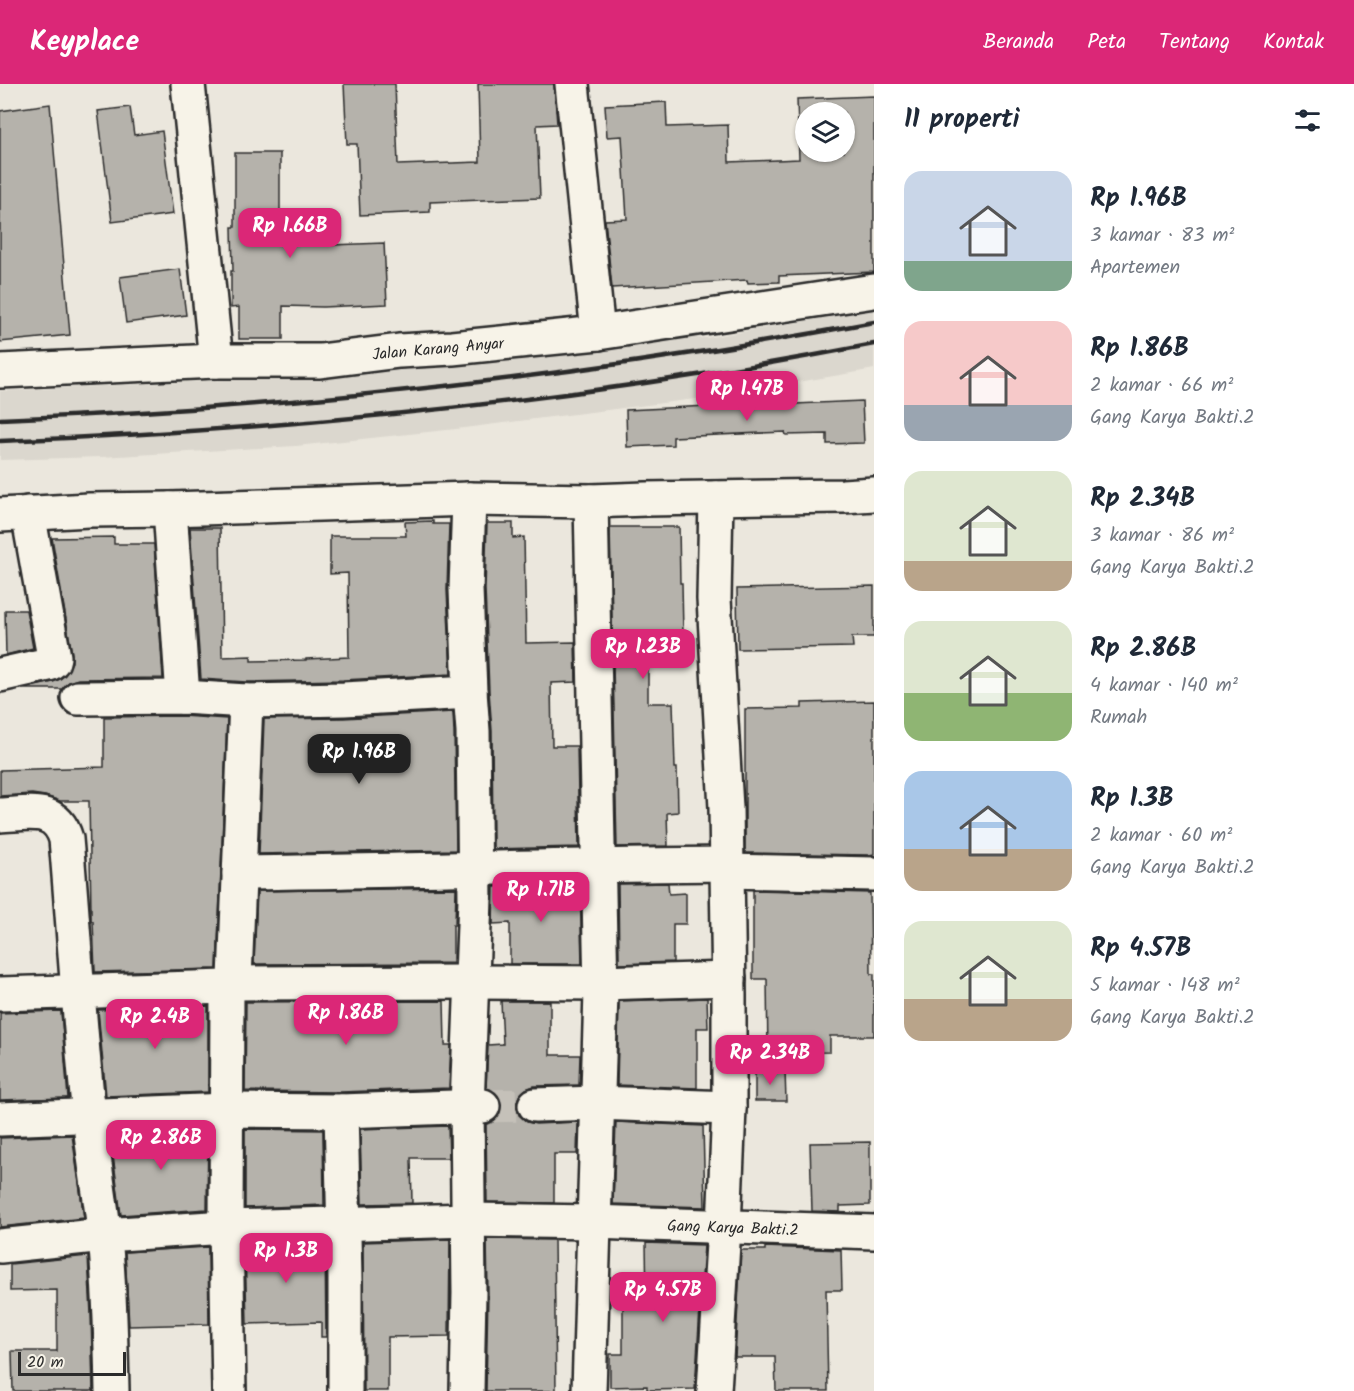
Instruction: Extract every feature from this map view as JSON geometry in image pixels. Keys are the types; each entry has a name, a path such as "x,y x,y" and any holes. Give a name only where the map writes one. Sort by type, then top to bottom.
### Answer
{"street":[{"path":"188,84 216,361"},
{"path":"572,84 598,333"},
{"name":"Jalan Karang Anyar","path":"0,371 216,361 320,361 399,351 598,333 874,291"},
{"path":"0,675 49,664 54,657 14,514 469,499 591,501 874,494"},
{"path":"714,1391 729,1108 726,808 714,598 716,498"},
{"path":"467,1391 470,1293 469,1220 475,1106 471,982 475,899 473,731 466,589 469,499"},
{"path":"589,1391 601,983 591,501"},
{"path":"170,509 183,697"},
{"path":"78,698 183,697 246,701 344,699 470,692"},
{"path":"229,1391 226,1227 230,985 235,979 246,701"},
{"path":"0,815 35,813 47,815 63,829 66,839 89,1116 105,1236 112,1391"},
{"path":"239,873 598,865 727,867 834,874 874,874"},
{"path":"0,994 230,985 601,983 729,979"},
{"path":"535,1105 597,1103 729,1108"},
{"path":"0,1119 228,1110 341,1111 475,1106"},
{"path":"341,1111 345,1391"},
{"name":"Gang Karya Bakti.2","path":"0,1245 226,1227 469,1220 874,1232"}],"shaded area":[{"path":"874,309 874,369 840,375 695,399 456,429 296,446 0,460 0,391 225,380 409,365 621,339 705,338"}],"building":[{"path":"344,84 395,84 398,165 480,162 478,84 554,84 557,124 537,125 540,198 430,202 430,212 360,215 357,144 347,144"},
{"path":"874,96 874,272 779,276 779,282 748,283 747,280 612,288 605,220 627,219 622,136 607,137 605,105 666,102 667,127 728,125 729,162 795,159 795,162 855,162 855,102 797,102 797,99"},
{"path":"50,104 70,335 0,342 0,111"},
{"path":"130,107 134,135 162,131 173,214 112,222 98,111"},
{"path":"235,153 280,153 280,244 384,243 387,304 283,306 283,339 239,339 239,307 231,308 232,227 235,227"},
{"path":"180,269 186,315 126,323 120,277"},
{"path":"862,401 864,443 827,444 827,434 786,435 785,432 673,437 673,445 627,447 626,410"},
{"path":"433,521 433,524 449,524 447,590 451,674 246,682 201,679 190,528 220,528 222,657 251,656 251,661 306,660 349,657 348,573 330,574 330,536 406,536 405,522"},
{"path":"487,523 513,523 513,538 524,537 526,643 575,642 576,682 551,683 552,746 577,746 579,847 493,849 492,731 485,589"},
{"path":"610,527 679,527 683,634 648,635 648,703 673,703 678,812 667,813 668,846 617,847"},
{"path":"114,537 114,544 154,544 163,678 78,679 69,682 62,689 22,689 60,679 72,662 52,538"},
{"path":"874,586 874,637 852,637 853,647 738,649 737,589"},
{"path":"5,610 26,610 33,648 6,655"},
{"path":"874,701 874,854 745,853 745,709 802,708 802,703"},
{"path":"453,712 456,850 259,854 264,719 344,718"},
{"path":"182,716 227,719 217,969 95,972 93,921 91,921 89,801 60,801 32,794 0,796 0,770 104,767 104,717"},
{"path":"668,883 669,894 686,893 686,924 673,924 673,962 619,964 618,884"},
{"path":"580,885 582,964 510,964 510,923 493,924 494,887"},
{"path":"456,888 453,963 254,964 257,891"},
{"path":"753,890 870,893 874,1036 830,1036 830,1052 768,1053 767,979 753,979"},
{"path":"707,998 708,1028 697,1028 697,1088 617,1085 619,1001"},
{"path":"444,1001 445,1045 451,1045 449,1088 341,1092 245,1091 246,1002"},
{"path":"501,1001 550,1001 550,1055 580,1055 579,1085 534,1086 526,1089 519,1096 516,1105 519,1115 527,1122 536,1124 578,1122 577,1154 554,1154 554,1203 487,1202 486,1124 493,1122 502,1106 499,1096 486,1088 488,1045 503,1044"},
{"path":"208,1006 208,1092 106,1096 98,1010"},
{"path":"61,1011 68,1098 0,1100 0,1013"},
{"path":"785,1071 786,1101 755,1101 755,1072"},
{"path":"616,1122 703,1126 705,1207 613,1204"},
{"path":"448,1126 449,1158 411,1158 412,1203 362,1204 360,1129"},
{"path":"245,1129 323,1130 324,1205 245,1208"},
{"path":"208,1130 207,1209 121,1215 110,1133"},
{"path":"72,1135 84,1218 0,1227 0,1138"},
{"path":"870,1142 870,1205 840,1206 840,1212 812,1211 810,1143"},
{"path":"450,1239 449,1336 388,1337 388,1391 364,1391 363,1242"},
{"path":"487,1239 554,1240 556,1391 486,1391"},
{"path":"325,1243 326,1337 321,1337 321,1322 247,1324 245,1245"},
{"path":"646,1243 704,1245 695,1389 647,1390 647,1386 610,1387 610,1354 623,1354 623,1301 647,1301"},
{"path":"208,1247 209,1324 129,1326 125,1252"},
{"path":"765,1247 841,1250 842,1290 826,1290 828,1391 776,1391 775,1357 735,1357 741,1250 765,1250"},
{"path":"88,1256 93,1391 13,1391 12,1351 57,1351 57,1290 10,1291 10,1264"}],"tunnel":[{"path":"483,1106 535,1105"}],"railway":[{"path":"0,419 220,407 439,387 657,358 874,322"},
{"path":"0,441 220,429 439,409 657,381 874,344"}]}
